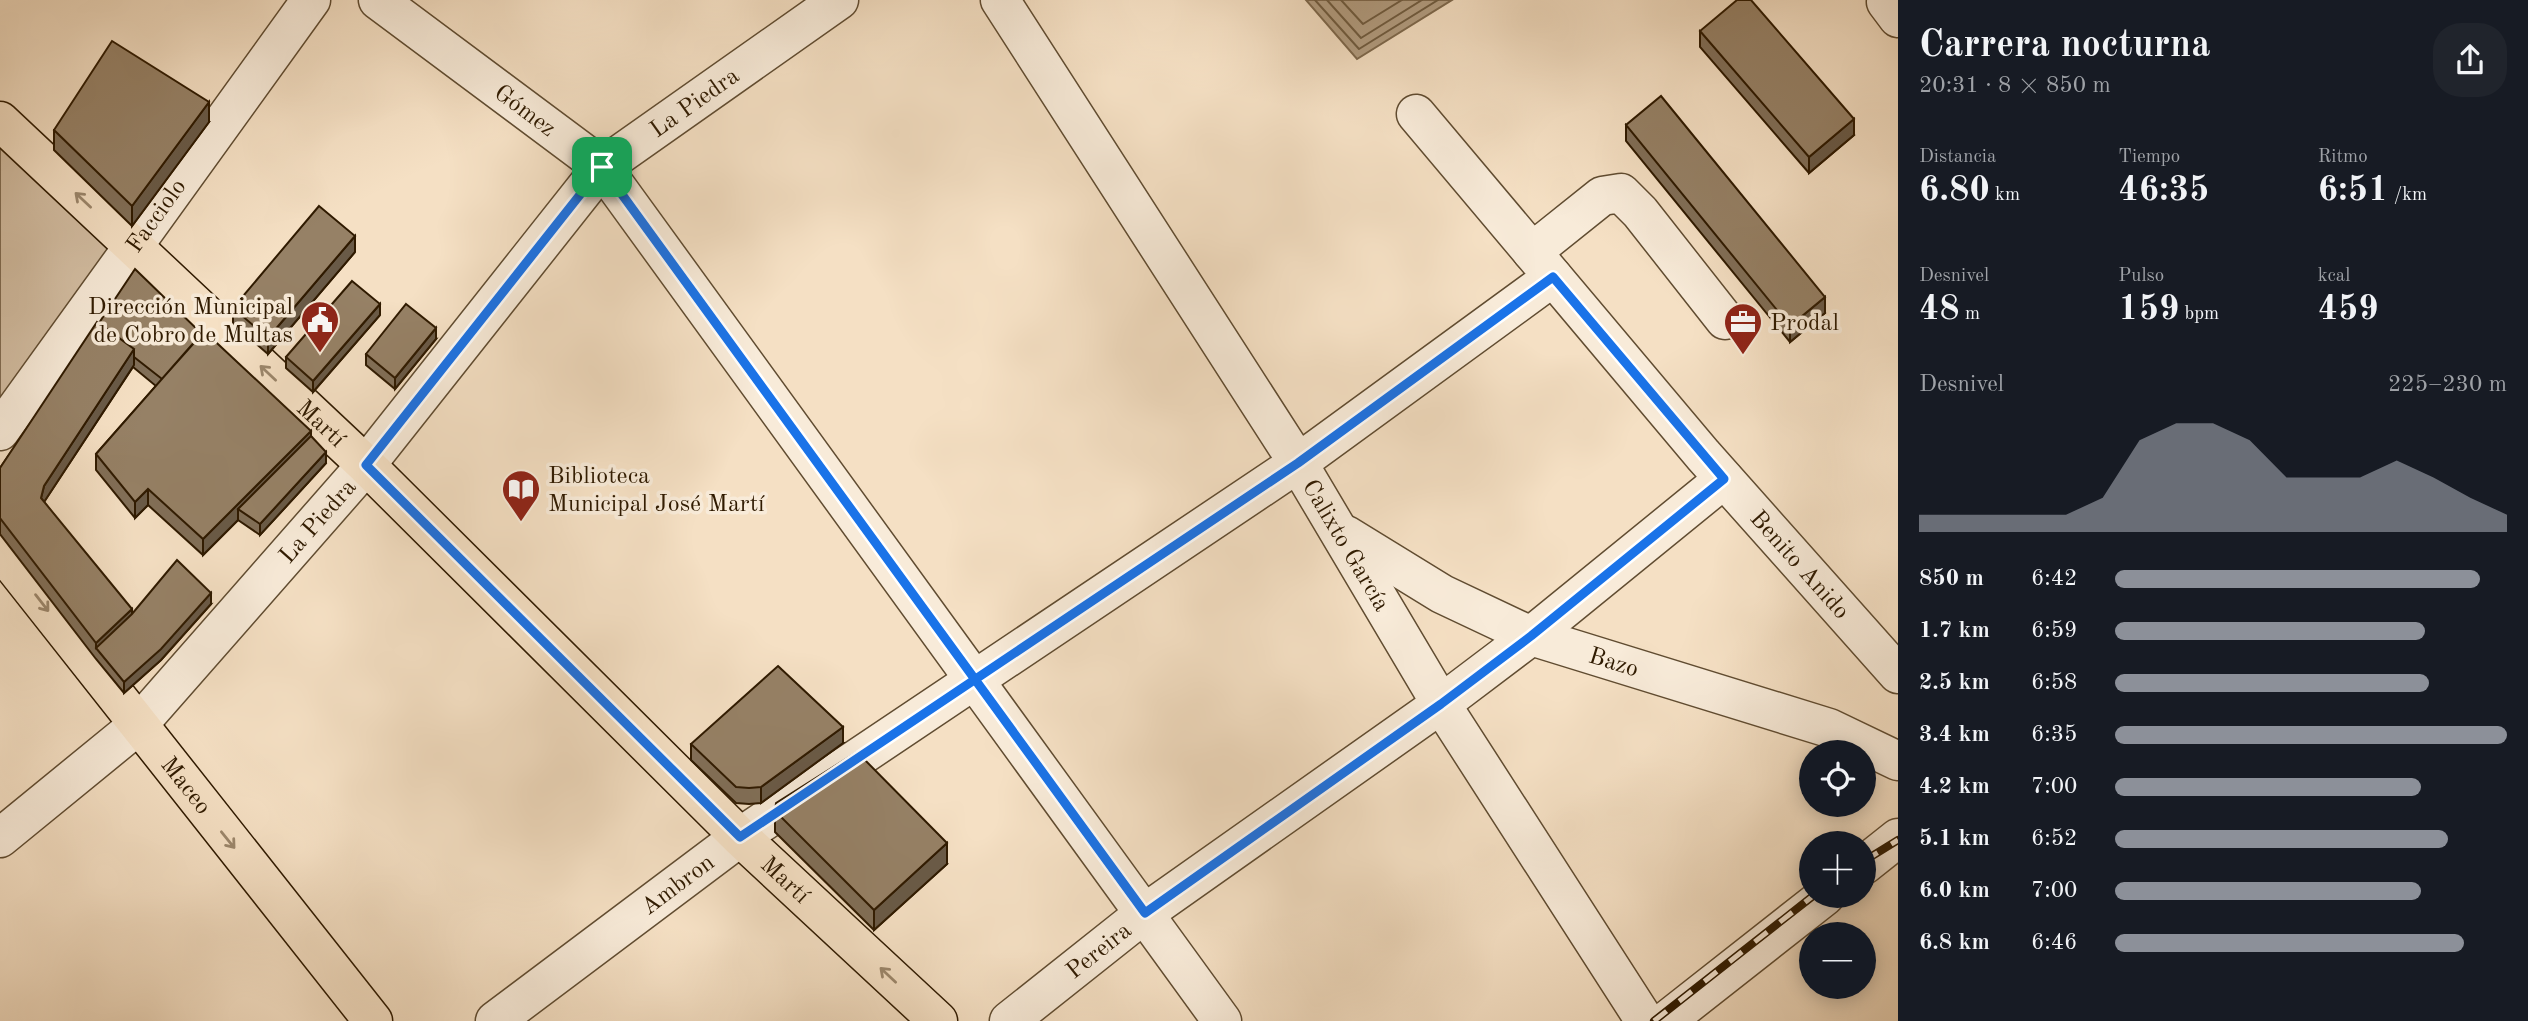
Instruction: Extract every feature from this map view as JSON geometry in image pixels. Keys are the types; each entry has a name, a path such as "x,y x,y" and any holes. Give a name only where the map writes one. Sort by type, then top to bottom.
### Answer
{"main road":[{"name":"Martí","path":"0,121 366,465 740,837 938,1021"},
{"name":"Maceo","path":"0,549 137,726 373,1021"}],"street":[{"name":"Facciolo","path":"0,431 311,0"},
{"name":"Gómez","path":"378,0 602,167 1222,1021"},
{"name":"La Piedra","path":"0,838 137,726 366,465 602,167 839,0"},
{"name":"Calixto García","path":"1000,0 1298,463 1441,704 1645,1021"},
{"name":"Benito Anido","path":"1416,114 1714,467 1898,674"},
{"name":"Ambron","path":"495,1021 740,837 974,677 1298,463 1542,265 1602,196 1621,193 1640,212 1725,320"},
{"name":"Pereira","path":"1009,1021 1145,913 1441,704 1531,636 1714,467"},
{"name":"Bazo","path":"1341,533 1442,594 1531,636 1829,728 1898,761"},
{"path":"1876,855 1898,838"},
{"path":"1667,1021 1810,908"}],"shaded area":[{"path":"0,121 133,247 0,431"}],"water":[{"path":"1306,0 1452,0 1357,59"}],"building":[{"path":"1737,0 1751,0 1854,119 1809,157 1700,31"},
{"path":"112,41 209,102 132,206 54,130"},
{"path":"1661,96 1825,297 1790,326 1626,125"},
{"path":"319,206 355,236 268,338 233,308"},
{"path":"135,269 202,334 162,379 134,357 134,349 99,323"},
{"path":"352,281 380,304 313,381 286,357"},
{"path":"406,304 436,328 395,378 366,354"},
{"path":"97,322 134,349 44,486 41,498 132,609 96,643 0,518 0,468"},
{"path":"204,331 311,431 203,539 148,489 135,502 96,454"},
{"path":"311,436 326,452 260,524 238,509"},
{"path":"177,560 211,593 161,649 124,682 96,648 132,614"},
{"path":"778,666 843,727 761,787 736,787 691,744"},
{"path":"857,752 947,843 874,910 775,811 776,803"}],"railway":[{"path":"1876,854 1898,840"},
{"path":"1654,1021 1799,907"}],"place":[{"name":"Dirección Municipal de Cobro de Multas","path":"320,354"},
{"name":"Prodal","path":"1743,356"},
{"name":"Biblioteca Municipal José Martí","path":"521,523"}],"route":[{"path":"602,167 366,465 740,837 974,677 1298,463 1553,277 1724,479 1531,636 1441,704 1145,913 1031,756 974,677 868,531 602,167"}]}
